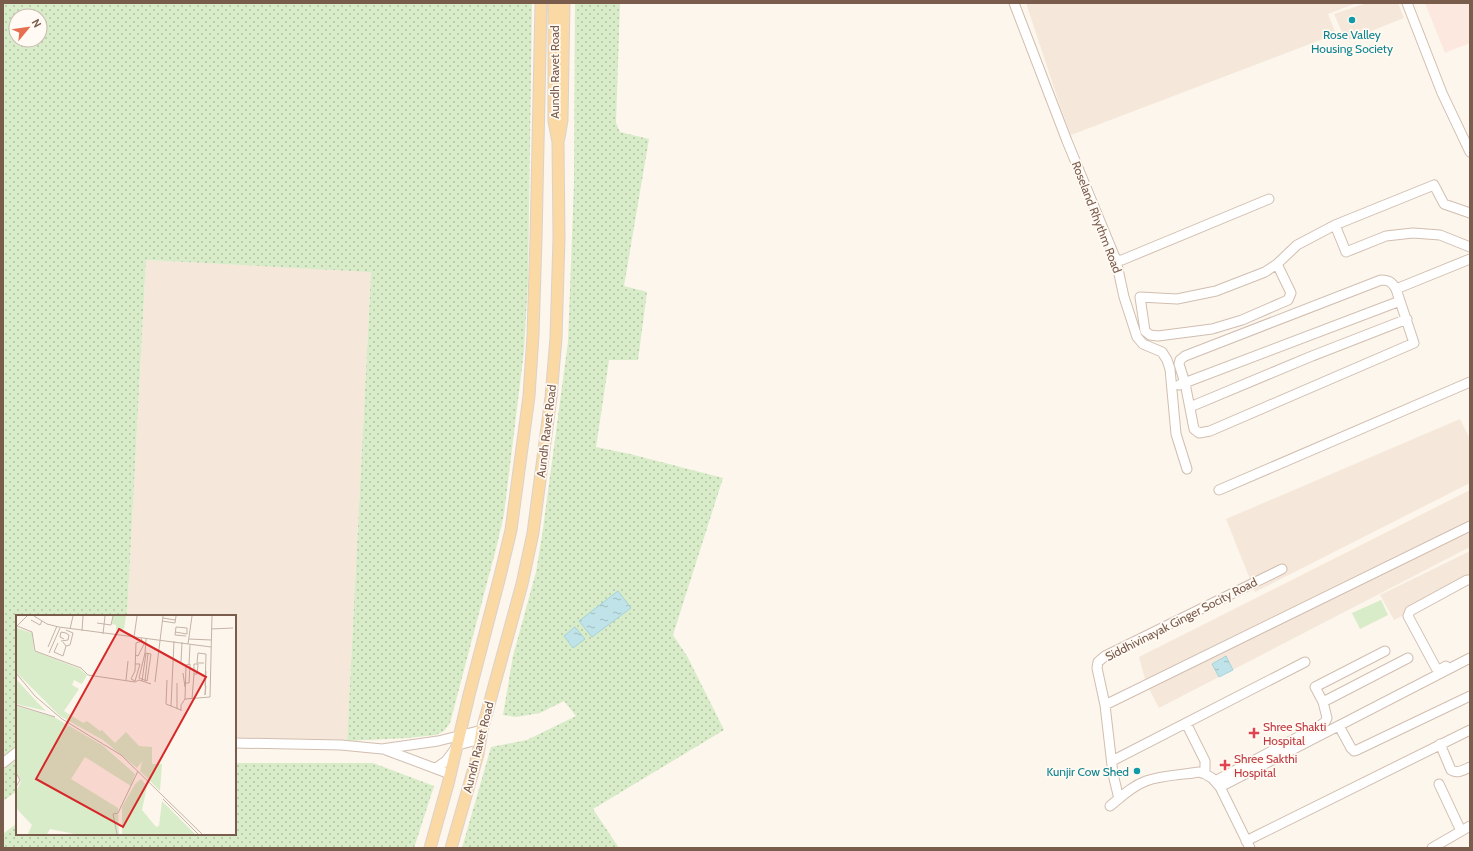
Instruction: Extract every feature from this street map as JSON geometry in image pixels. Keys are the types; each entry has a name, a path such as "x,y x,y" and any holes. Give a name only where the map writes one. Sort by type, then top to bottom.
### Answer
{"main road":[{"name":"Aundh Ravet Road","path":"430,848 459,740 511,530 529,396 533,335 536,239 541,3"},
{"name":"Aundh Ravet Road","path":"452,848 478,754 481,735 522,584 530,548 552,397 556,338 559,238 558,142 554,121 554,3"},
{"path":"558,142 562,120 564,3"}],"street":[{"name":"Roseland Rhythm Road","path":"1014,3 1064,134 1116,260 1124,297 1137,337 1143,344 1162,352 1167,360 1170,369 1176,434 1187,469"},
{"path":"1407,3 1442,93 1468,142 1470,152"},
{"path":"1277,264 1291,293 1288,300 1242,320 1212,329 1158,336 1150,335 1145,331 1140,297 1177,299 1216,291 1265,272 1277,264 1296,245 1336,225 1434,185 1444,204 1470,213"},
{"path":"1116,260 1122,260 1269,199"},
{"path":"1336,225 1346,252 1386,236 1413,233 1440,235 1470,247"},
{"path":"1396,289 1470,259"},
{"path":"1381,280 1392,282 1400,301 1414,343 1210,431 1198,433 1194,429 1185,383 1179,364 1180,360 1185,356 1381,280"},
{"path":"1172,387 1400,301"},
{"path":"1190,407 1312,356 1407,319"},
{"path":"1219,490 1470,382"},
{"path":"1104,705 1470,526"},
{"name":"Siddhivinayak Ginger Socity Road","path":"1119,800 1097,668 1098,662 1101,659 1282,569"},
{"path":"1470,580 1467,580 1410,611 1408,616 1436,668 1439,670 1470,653"},
{"path":"1217,784 1323,724 1327,718 1315,687 1385,651"},
{"path":"1322,702 1408,658"},
{"path":"1217,784 1339,726 1470,658"},
{"path":"1112,761 1305,662"},
{"path":"1339,726 1354,751 1470,696"},
{"path":"1186,723 1205,761 1205,774"},
{"path":"1110,806 1136,786 1146,781 1156,778 1199,772 1205,774 1217,784 1248,844 1440,744 1470,730"},
{"path":"236,743 341,745 382,748 438,742 449,739 459,740 481,735"},
{"path":"436,768 446,761 459,740"},
{"path":"1440,744 1453,772 1470,767"},
{"path":"382,748 450,774"},
{"path":"3,763 16,753"},
{"path":"1439,784 1461,831"},
{"path":"1432,848 1470,826"}],"shaded area":[{"path":"1026,3 1357,3 1328,14 1336,34 1071,135"},
{"name":"Rose Valley Housing Society","path":"1367,3 1398,3 1404,18 1346,41 1334,14"},
{"path":"1425,3 1470,3 1470,43 1445,53"},
{"path":"146,260 371,271 347,741 236,738 236,615 127,615"},
{"path":"1460,419 1470,439 1470,483 1255,592 1226,519"},
{"path":"1470,490 1470,547 1159,708 1146,683 1139,657"},
{"path":"1470,551 1470,583 1394,620 1380,595"}],"green space":[{"path":"3,3 532,3 528,280 524,351 504,514 450,723 444,731 436,735 407,738 347,741 371,272 146,260 127,615 16,615 16,792 3,801"},
{"path":"575,3 620,3 616,123 620,132 649,139 624,286 647,292 638,360 609,360 596,447 630,454 723,478 673,635 687,656 724,730 593,809 619,848 462,848 491,747 527,740 576,716 564,701 540,713 516,717 503,715 513,656 536,572 568,342 574,183"},
{"path":"1381,600 1388,615 1360,629 1352,613"},
{"path":"236,763 373,763 434,786 414,848 3,848 3,834 16,824 16,835 236,835"}],"water":[{"path":"618,591 631,608 592,637 579,621"},
{"path":"575,627 585,639 573,648 564,636"},
{"path":"1226,656 1233,670 1219,677 1212,664"}],"place":[{"name":"Rose Valley Housing Society","path":"1352,20"},
{"name":"Shree Shakti Hospital","path":"1254,733"},
{"name":"Shree Sakthi Hospital","path":"1225,765"},
{"name":"Kunjir Cow Shed","path":"1137,771"}]}
